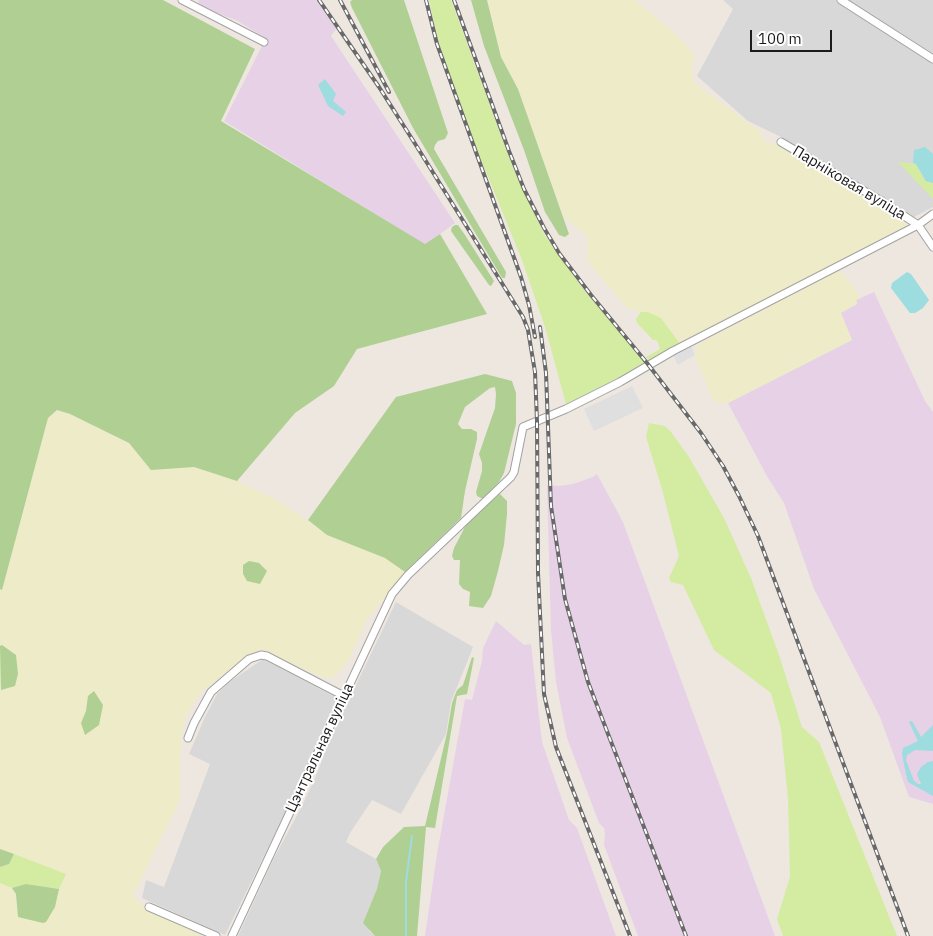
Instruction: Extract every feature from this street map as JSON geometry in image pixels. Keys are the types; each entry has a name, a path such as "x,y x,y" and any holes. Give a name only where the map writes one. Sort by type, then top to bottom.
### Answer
{"street":[{"path":"182,0 264,42"},
{"path":"841,0 933,60"},
{"name":"Парніковая вуліца","path":"781,142 884,202 918,225"},
{"path":"933,214 918,225 933,247"},
{"name":"Цэнтральная вуліца","path":"232,936 392,594 408,575 511,477 514,472 523,427 572,406 620,382 673,351 918,225"},
{"path":"188,738 210,692 249,659 260,654 344,696"},
{"path":"149,907 216,936"}],"shaded area":[{"path":"198,0 316,0 336,29 331,36 455,223 425,245 224,121 266,38 236,20 197,6"},
{"path":"487,0 635,0 671,30 694,53 692,68 694,83 760,131 767,143 780,143 901,217 906,222 906,228 680,344 661,318 648,312 627,308 587,260 588,243 586,235 563,216 518,89 501,57"},
{"path":"723,0 933,0 933,207 912,218 781,137 748,121 697,76 733,9"},
{"path":"839,271 861,298 856,300 857,304 841,313 852,340 728,403 717,403 713,400 695,357 700,343"},
{"path":"874,292 925,401 933,412 933,804 909,797 880,717 814,589 784,503 768,478 728,403 852,340 840,312 857,304 856,300"},
{"path":"691,346 695,355 678,365 673,355"},
{"path":"632,386 643,408 594,431 584,409"},
{"path":"57,410 70,414 129,443 151,470 194,467 237,481 279,501 328,535 385,558 405,572 366,621 348,661 334,677 324,678 260,649 246,657 199,694 185,718 180,750 180,800 133,895 145,908 203,936 0,936 0,883 12,888 16,894 16,910 55,907 59,889 66,874 0,849 0,589 2,590 48,417"},
{"path":"597,474 623,522 775,936 638,936 604,845 604,828 599,823 567,738 556,682 551,630 547,485 573,484"},
{"path":"396,602 473,647 451,702 446,734 401,814 372,800 346,842 376,859 381,871 369,931 375,936 238,936 274,858 302,806 319,769 326,747"},
{"path":"496,621 524,645 531,644 542,742 569,820 577,828 616,936 425,936 437,854 465,699 472,700 482,661 483,648"},
{"path":"263,659 337,698 297,789 225,935 142,898 146,880 164,887 210,764 189,754 205,717 217,694 231,681"}],"green space":[{"path":"0,0 163,0 255,49 221,121 425,244 440,234 487,314 357,349 334,386 295,413 237,481 194,467 151,470 129,443 70,414 57,410 48,418 2,590 0,589"},
{"path":"352,0 404,0 448,133 445,139 438,141 434,149 506,272 505,278 502,278 413,128 352,8 350,2"},
{"path":"429,0 451,0 515,173 544,234 581,286 646,364 566,404 545,327 522,260 466,123 438,40"},
{"path":"471,0 487,0 501,57 518,89 569,234 565,237 559,235 545,212 524,150 484,46"},
{"path":"898,162 916,164 925,181 933,183 933,199"},
{"path":"455,225 458,225 465,235 494,281 491,286 451,231"},
{"path":"641,312 648,312 661,318 680,344 649,362 646,357 660,349 657,340 653,340 637,323 636,319"},
{"path":"485,374 512,381 516,393 516,424 504,473 499,482 483,499 477,496 476,492 482,471 479,454 495,408 495,387 490,388 465,407 458,424 462,429 471,429 477,432 461,518 405,572 385,558 327,535 308,520 396,397"},
{"path":"649,423 665,426 671,432 689,457 724,518 751,578 779,655 802,727 819,742 897,936 783,936 777,919 790,877 788,799 781,729 771,693 714,650 683,585 671,582 669,578 679,556 662,489 646,437"},
{"path":"500,494 507,501 507,514 504,545 498,571 491,596 483,608 469,606 470,592 463,589 459,584 460,560 454,560 452,556 454,548 467,523"},
{"path":"249,561 259,563 267,571 260,584 247,581 243,574 243,565"},
{"path":"2,645 16,655 18,674 15,686 1,690 0,646"},
{"path":"472,657 474,658 467,694 457,696 435,828 426,827 417,936 375,936 363,923 377,889 381,871 376,859 383,847 404,827 425,826 447,733 452,703 457,690 463,685"},
{"path":"94,691 103,705 99,725 85,735 81,723 86,711 88,696"},
{"path":"0,849 14,854 9,864 0,867"},
{"path":"14,854 66,874 59,889 26,884 12,888 0,883 0,867 9,864"},
{"path":"26,884 59,889 55,907 46,922 43,923 18,917 16,894 12,888"}],"water":[{"path":"325,79 336,94 333,101 346,112 343,116 328,106 318,85"},
{"path":"925,147 933,154 933,183 926,181 916,164 913,163 914,150"},
{"path":"907,272 911,274 929,300 923,308 915,313 910,313 891,288 892,283"},
{"path":"912,721 921,737 933,725 933,751 915,750 907,755 906,760 914,781 918,784 921,784 917,774 921,767 933,761 933,796 908,782 902,754 903,748 918,741 909,722"}],"waterway":[{"path":"406,936 406,882 412,836"}],"railway":[{"path":"319,0 414,142 523,317 528,330 535,372 538,573 544,694 556,747 630,936"},
{"path":"340,0 389,92"},
{"path":"426,0 437,44 521,277 535,337"},
{"path":"454,0 509,151 524,189 544,228 559,253 591,295 701,433 723,466 739,496 758,536 908,936"},
{"path":"540,327 546,373 551,506 565,599 588,682 686,936"}]}
